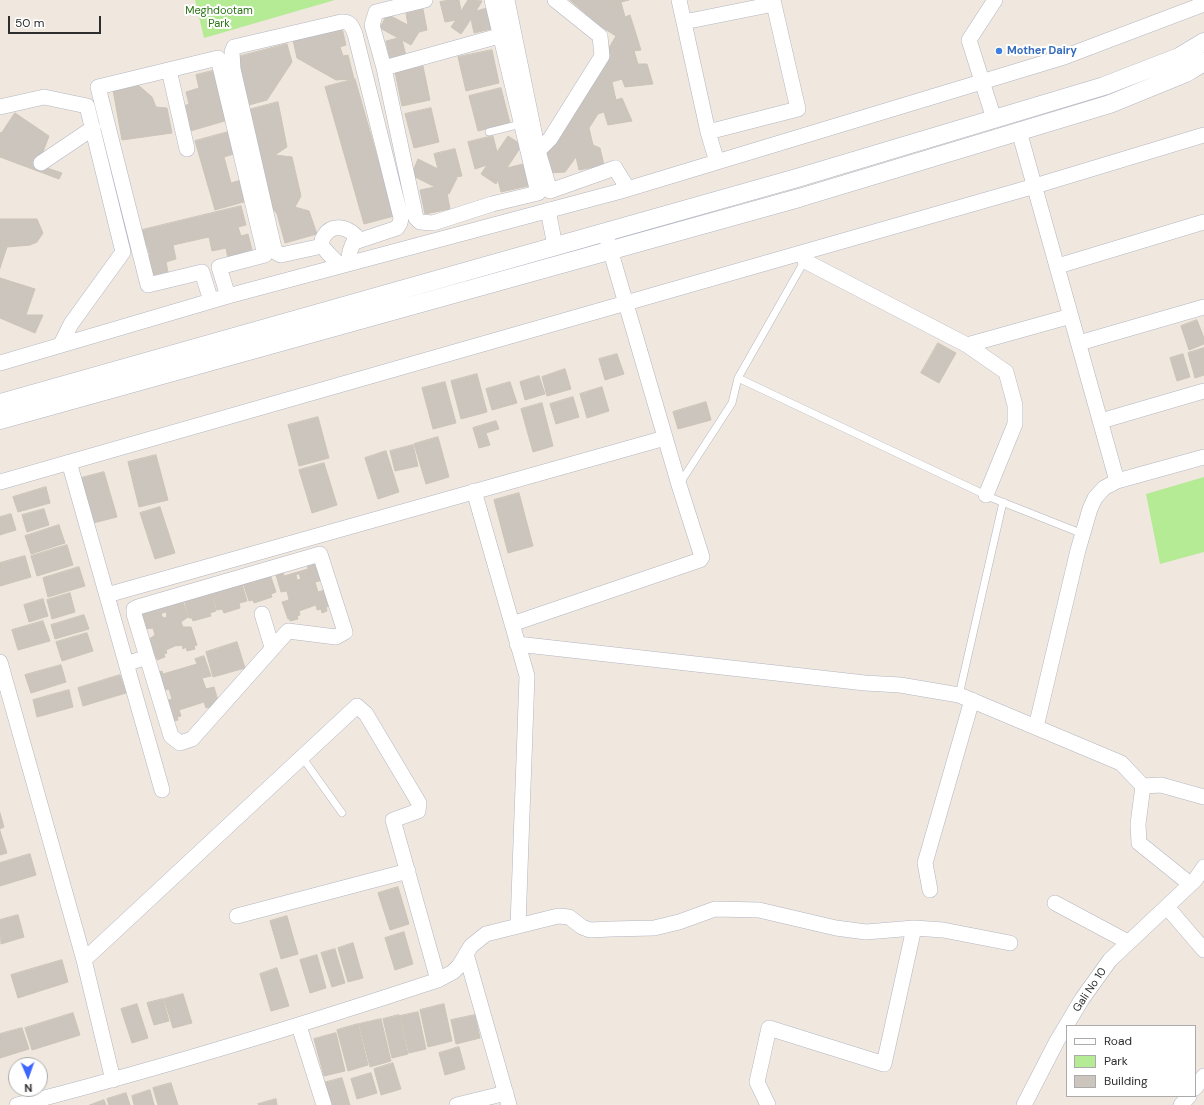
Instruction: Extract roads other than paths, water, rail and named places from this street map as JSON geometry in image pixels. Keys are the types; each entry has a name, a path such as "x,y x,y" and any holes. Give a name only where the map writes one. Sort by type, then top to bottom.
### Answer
{"street":[{"path":"425,0 376,12 372,25 384,68 416,218 420,222 433,223 492,204 538,193 492,0"},
{"path":"507,0 538,151 550,191 615,168 628,189"},
{"path":"538,151 550,139 602,56 600,36 555,0"},
{"path":"679,0 708,132 717,162"},
{"path":"994,119 984,81 969,40 995,0"},
{"path":"684,22 774,2 798,109 708,132"},
{"path":"0,363 228,296 628,189 1064,57 1204,4"},
{"path":"322,246 281,255 277,253 274,248 233,69 232,52 234,47 250,42 347,21 351,25 355,34 401,218 400,223 396,228 355,242"},
{"path":"384,68 500,36"},
{"path":"0,403 605,232 994,119 1104,86 1179,56 1204,42"},
{"path":"218,58 265,255 148,285 98,87 169,70 218,58"},
{"path":"0,420 799,198 1110,104 1186,73 1204,62"},
{"path":"169,70 187,148"},
{"path":"0,107 44,97 87,106 93,128 123,252 71,324 61,344"},
{"path":"41,163 93,128"},
{"path":"1019,131 1080,343 1117,481"},
{"path":"0,482 626,303 808,255 1204,136"},
{"path":"492,204 499,223"},
{"path":"548,210 555,246"},
{"path":"464,213 470,231"},
{"path":"1058,266 1204,222"},
{"path":"333,228 342,228 351,231 356,236 355,242 344,265 322,246 321,240 326,232 333,228"},
{"path":"512,624 700,560 701,554 679,485 605,232"},
{"path":"808,255 967,345 1006,372 1015,405 1015,424 986,495"},
{"path":"219,267 228,296"},
{"path":"202,272 212,301"},
{"path":"1080,343 1204,306"},
{"path":"967,345 1071,316"},
{"path":"1101,421 1204,391"},
{"path":"107,596 474,490 665,438"},
{"path":"1036,727 1082,534 1095,498 1104,488 1117,481 1204,457"},
{"path":"70,462 162,790"},
{"path":"474,490 526,676 518,925"},
{"path":"314,536 320,554 344,632 336,638 288,630 192,739 180,743 171,736 134,614 134,609 320,554"},
{"path":"262,614 272,647"},
{"path":"517,644 858,683 900,685 965,698 1121,762 1143,786"},
{"path":"126,664 147,657"},
{"path":"1,667 84,960 113,1080"},
{"path":"132,682 153,676"},
{"path":"930,890 925,863 965,698"},
{"path":"84,960 357,706 366,714 419,803 418,811 393,820 438,980"},
{"path":"1143,786 1161,785 1204,797"},
{"path":"1143,786 1138,824 1139,843 1190,884"},
{"name":"Gali No 10","path":"1067,1025 1082,999 1110,960 1167,907 1190,884 1204,867"},
{"path":"237,916 408,871"},
{"path":"1055,903 1128,942"},
{"path":"1167,907 1204,950"},
{"path":"17,1105 113,1080 299,1026 438,980 453,972 478,939 486,934 558,916 569,917 582,927 590,930 654,928 679,922 715,909 759,910 836,928 866,932 914,928 944,930 1010,944"},
{"path":"768,1105 757,1082 769,1028 884,1064 914,928"},
{"path":"457,1105 507,1099 466,954"},
{"path":"299,1026 324,1105"},
{"name":"Gali No 10","path":"1024,1105 1066,1026"},
{"path":"1196,1087 1204,1076"},
{"path":"1181,1105 1188,1097"}],"lane":[{"path":"489,132 521,124"},
{"path":"679,485 732,403 738,378 808,255"},
{"path":"738,378 986,495 1082,534"},
{"path":"965,698 1003,502"},
{"path":"302,757 342,813"}],"place":[{"name":"Mother Dairy","path":"999,51"}],"park label":[{"name":"Meghdootam Park","path":"219,17"}]}
